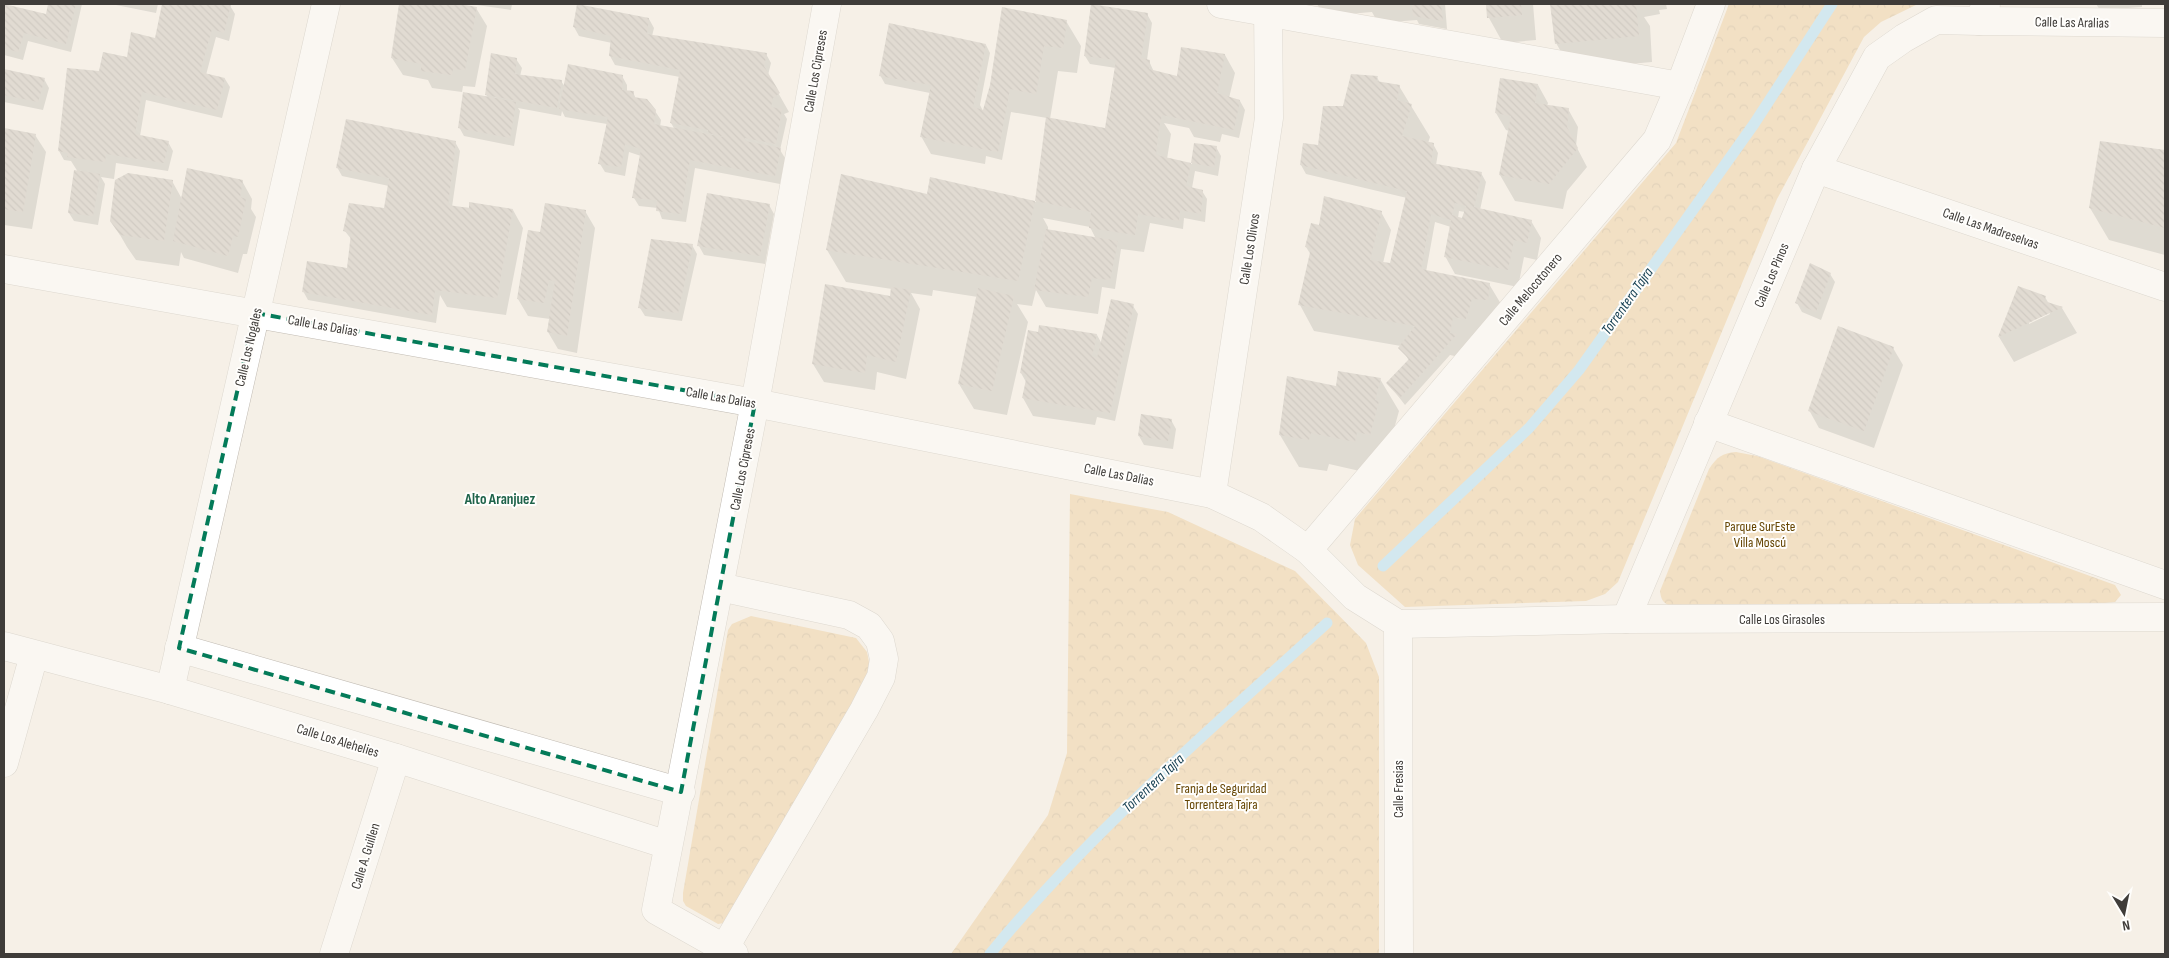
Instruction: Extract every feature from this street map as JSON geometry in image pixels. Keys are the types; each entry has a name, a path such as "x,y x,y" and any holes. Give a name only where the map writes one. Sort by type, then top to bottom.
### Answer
{"street":[{"name":"Calle Los Nogales","path":"170,690 326,4"},
{"name":"Calle Los Cipreses","path":"729,952 656,910 668,844 681,792 755,403 828,4"},
{"path":"1221,4 1269,8 1680,86"},
{"name":"Calle Melocotonero","path":"1308,550 1657,140 1711,4"},
{"name":"Calle Los Olivos","path":"1212,494 1269,118 1269,8"},
{"name":"Calle Las Aralias","path":"1983,12 2165,23"},
{"name":"Calle Los Pinos","path":"1626,619 1816,169 1877,57 1904,38 1936,20 1983,12"},
{"name":"Calle Las Madreselvas","path":"1816,169 2165,287"},
{"name":"Calle Las Dalias","path":"4,269 755,403 1212,494 1261,517 1308,550 1355,597 1398,624"},
{"path":"1708,423 2165,585"},
{"path":"720,587 849,614 869,626 880,641 884,659 881,677 864,710 729,952"},
{"name":"Calle Los Girasoles","path":"1398,624 1626,619 2165,617"},
{"name":"Calle Fresias","path":"1398,624 1398,954"},
{"name":"Calle Los Alehelies","path":"4,646 34,656 170,690 396,758 668,844"},
{"path":"179,648 681,792"},
{"path":"4,763 34,656"},
{"name":"Calle A. Guillen","path":"334,954 396,758"}],"highlighted area":[{"path":"255,313 755,403 681,792 179,648"}],"green space":[{"path":"1729,4 1918,4 1881,22 1864,37 1777,199 1618,582 1605,594 1586,601 1405,607 1358,565 1350,545 1355,519 1676,143"},
{"name":"Parque SurEste Villa Moscú","path":"1736,452 1757,456 2115,585 2121,595 2115,602 2105,603 1672,607 1663,601 1660,591 1709,469 1720,456"},
{"name":"Franja de Seguridad Torrentera Tajra","path":"1070,494 1168,512 1295,571 1366,643 1379,677 1379,954 951,954 1048,815 1067,753"},
{"path":"751,616 856,638 867,652 871,672 724,923 718,924 686,906 683,901 683,893 728,630 732,624"}],"building":[{"path":"4,4 46,14 48,4 76,4 66,44 24,33 18,52 4,48"},
{"path":"162,4 231,4 224,33 212,29 200,72 225,78 217,110 142,92 135,134 169,141 164,163 106,154 105,162 67,157 68,153 58,151 67,68 99,71 103,52 127,57 131,32 155,38"},
{"path":"399,4 460,4 477,7 465,70 453,69 452,75 421,71 421,64 391,58"},
{"path":"577,4 649,18 647,34 767,53 764,66 780,93 773,98 771,107 782,109 776,144 745,138 745,141 781,148 775,176 690,160 681,214 656,211 657,200 632,198 641,149 625,144 621,167 598,164 608,117 559,109 568,64 623,75 622,90 634,91 633,97 647,99 656,110 654,124 734,139 708,133 708,130 670,123 680,70 609,56 611,36 573,27"},
{"path":"1091,4 1148,13 1141,58 1150,60 1149,69 1177,76 1181,47 1225,54 1217,93 1240,100 1234,130 1162,115 1158,134 1156,155 1191,163 1186,186 1203,190 1201,214 1180,210 1179,221 1138,214 1135,235 1089,228 1091,212 1035,201 1046,117 1105,128 1116,60 1084,56"},
{"path":"1412,4 1441,4 1443,21 1413,16"},
{"path":"1486,4 1521,4 1522,15 1487,18"},
{"path":"1550,4 1636,4 1639,36 1555,44"},
{"path":"1002,7 1067,20 1063,48 1044,46 1036,94 1010,89 998,152 920,137 931,85 879,76 889,23 986,44 973,107 983,110 990,85"},
{"path":"491,53 517,58 515,74 562,80 557,108 485,95"},
{"path":"4,69 45,78 38,102 4,95"},
{"path":"1351,74 1378,76 1376,81 1400,85 1397,100 1412,104 1402,136 1434,143 1431,163 1482,172 1474,207 1532,220 1527,243 1514,240 1508,270 1444,257 1451,220 1431,214 1421,269 1490,283 1488,300 1472,299 1466,319 1453,317 1450,333 1457,334 1400,398 1386,383 1409,359 1398,348 1415,326 1298,305 1311,248 1305,247 1311,223 1319,225 1324,196 1382,211 1370,260 1390,263 1407,191 1300,165 1303,143 1318,145 1323,106 1343,106","holes":["1455,203 1466,206 1462,218 1452,215"]},
{"path":"1500,78 1538,84 1535,103 1569,108 1567,127 1578,148 1549,184 1499,175 1511,116 1495,113"},
{"path":"463,92 516,102 510,138 458,128"},
{"path":"346,119 456,141 448,205 469,208 469,202 513,209 497,298 435,290 432,315 302,292 307,261 347,268 351,233 343,231 349,203 384,208 389,178 336,168"},
{"path":"4,128 36,134 23,212 4,209"},
{"path":"2100,141 2165,150 2165,228 2089,208"},
{"path":"1194,143 1217,146 1214,167 1191,163"},
{"path":"187,168 243,180 240,197 246,199 238,237 233,236 228,256 173,241"},
{"path":"74,170 100,174 93,216 68,213"},
{"path":"128,173 173,180 164,241 120,235 110,221 115,180"},
{"path":"841,174 927,194 930,177 1035,201 1018,281 826,250"},
{"path":"707,193 770,204 760,256 697,246"},
{"path":"545,203 586,210 567,336 547,332 555,281 549,280 544,303 517,299 528,230 540,232"},
{"path":"1046,229 1118,241 1110,280 1092,278 1088,297 1034,290"},
{"path":"651,239 693,244 678,313 638,308"},
{"path":"1810,263 1831,273 1816,312 1795,303"},
{"path":"825,284 890,296 891,287 911,290 896,362 867,355 865,373 812,364"},
{"path":"2018,286 2046,296 2044,301 2063,307 1998,337"},
{"path":"978,288 1014,296 992,391 958,384"},
{"path":"1111,299 1134,304 1110,413 1022,398 1027,375 1020,373 1028,330 1038,332 1039,325 1097,334 1092,356 1097,358"},
{"path":"1838,326 1894,347 1864,431 1808,411"},
{"path":"1338,371 1381,378 1375,400 1379,401 1370,435 1357,432 1355,442 1311,433 1309,440 1279,435 1287,376 1336,386"},
{"path":"1141,414 1172,419 1168,441 1138,436"}],"waterway":[{"name":"Torrentera Tajra","path":"1383,566 1529,428 1579,370 1754,124 1832,4"},
{"name":"Torrentera Tajra","path":"990,954 1028,909 1152,782 1327,623"}],"district":[{"name":"Alto Aranjuez","path":"500,499"}]}
